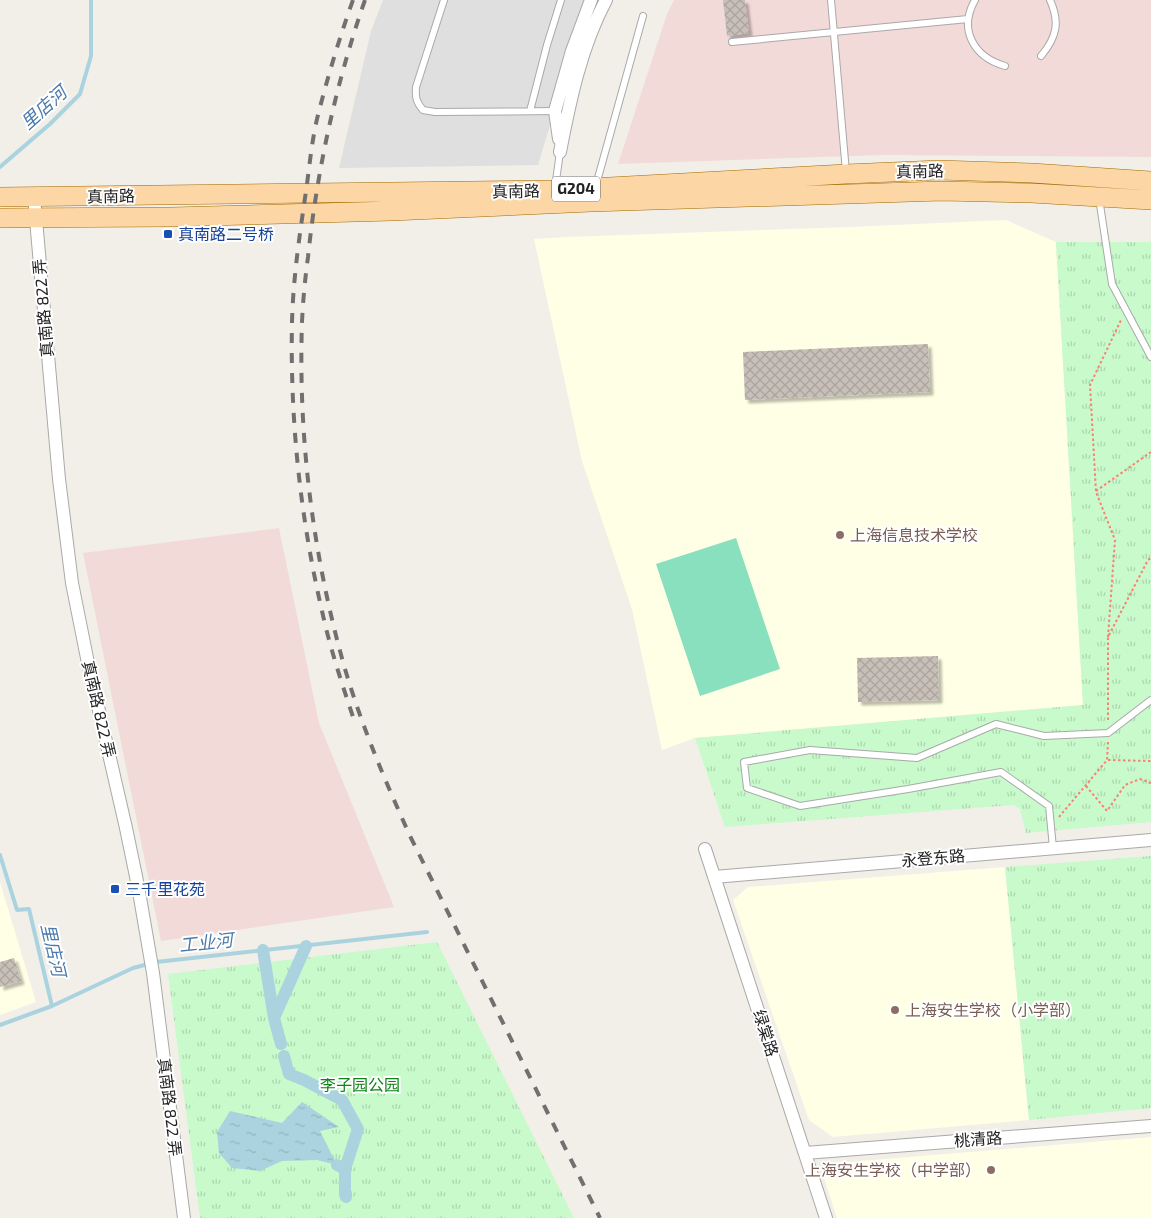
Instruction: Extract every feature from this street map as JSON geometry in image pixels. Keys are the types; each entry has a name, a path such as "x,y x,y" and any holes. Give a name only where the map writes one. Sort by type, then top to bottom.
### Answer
{"main road":[{"name":"真南路","path":"0,218 181,217 392,211 846,174 957,171 1032,173 1151,181"},
{"name":"真南路","path":"593,195 942,191 1032,193 1151,200"},
{"name":"真南路","path":"0,197 555,197"}],"street":[{"path":"560,152 562,111 572,51 591,0"},
{"path":"562,111 606,0"},
{"name":"真南路 822 弄","path":"34,197 59,479 72,583 88,663 126,828 153,973 184,1218"},
{"name":"永登东路","path":"714,877 1151,840"},
{"name":"绿棠路","path":"705,849 826,1218"},
{"name":"桃清路","path":"804,1153 1151,1126"}],"lane":[{"path":"444,0 416,87 415,96 417,103 423,110 435,112 562,111"},
{"path":"530,111 561,0"},
{"path":"831,0 846,174"},
{"path":"975,0 968,19 968,30 972,40 977,50 985,58 1005,66"},
{"path":"1041,56 1055,35 1055,11 1050,0"},
{"path":"593,195 643,16"},
{"path":"732,42 968,19"},
{"path":"555,197 560,152"},
{"path":"1098,197 1112,284 1151,357"},
{"path":"1053,848 1049,806 1000,772 800,806 747,788 744,762 810,750 917,758 996,724 1044,736 1108,733 1151,700"}],"path":[{"path":"1051,827 1107,760 1108,637 1115,540 1096,492 1090,385 1126,310"},
{"path":"1096,492 1151,452"},
{"path":"1108,637 1148,560 1151,558"},
{"path":"1107,760 1151,761"},
{"path":"1086,785 1107,812 1125,785 1140,779 1151,782"}],"shaded area":[{"path":"383,0 588,0 538,165 339,168 371,31"},
{"path":"674,0 1151,0 1151,157 882,155 618,164 667,14"},
{"name":"上海信息技术学校","path":"1006,220 1056,242 1083,705 695,738 662,750 632,609 582,461 534,239"},
{"path":"279,528 319,723 394,907 161,941 83,553"},
{"name":"上海安生学校（小学部）","path":"1005,867 1029,1120 833,1137 809,1120 733,900 748,887"},
{"path":"0,882 36,1002 0,1015"},
{"name":"上海安生学校（中学部）","path":"1151,1137 1151,1218 837,1218 824,1178 836,1163"}],"green space":[{"path":"1056,242 1151,242 1151,822 1026,833 1020,809 1013,805 725,827 695,738 1083,705"},
{"path":"736,538 780,669 700,696 656,564"},
{"path":"1151,856 1151,1108 1029,1120 1005,867"},
{"name":"李子园公园","path":"437,942 574,1218 200,1218 168,974"}],"water":[{"path":"302,1102 339,1127 320,1131 337,1165 317,1160 282,1161 260,1171 232,1168 219,1153 217,1132 230,1111 282,1123"}],"building":[{"path":"723,0 745,0 749,33 727,36"},
{"path":"928,344 930,392 745,400 743,352"},
{"path":"938,656 939,700 858,702 857,658"},
{"path":"14,958 21,981 0,987 0,962"}],"waterway":[{"name":"里店河","path":"0,167 50,124 80,94 91,56 91,0"},
{"name":"里店河","path":"0,855 17,910 29,909 52,1006"},
{"name":"工业河","path":"0,1025 52,1006 133,968 156,962 427,932"},
{"path":"274,1018 306,946"},
{"path":"263,950 274,1018 281,1044"},
{"path":"284,1056 289,1074 342,1100 358,1129 345,1169 337,1165"},
{"path":"345,1169 346,1197"}],"railway":[{"path":"353,0 329,74 313,139 295,276 292,358 298,467 314,575 329,639 354,720"},
{"path":"365,0 345,63 322,159 312,224 303,306 301,366 305,453 316,541 324,584 352,691 375,755 393,797 411,838 600,1218"}],"place":[{"name":"真南路二号桥","path":"168,234"},
{"name":"上海信息技术学校","path":"840,535"},
{"name":"三千里花苑","path":"115,889"},
{"name":"上海安生学校（小学部）","path":"895,1010"},
{"name":"上海安生学校（中学部）","path":"991,1170"}]}
